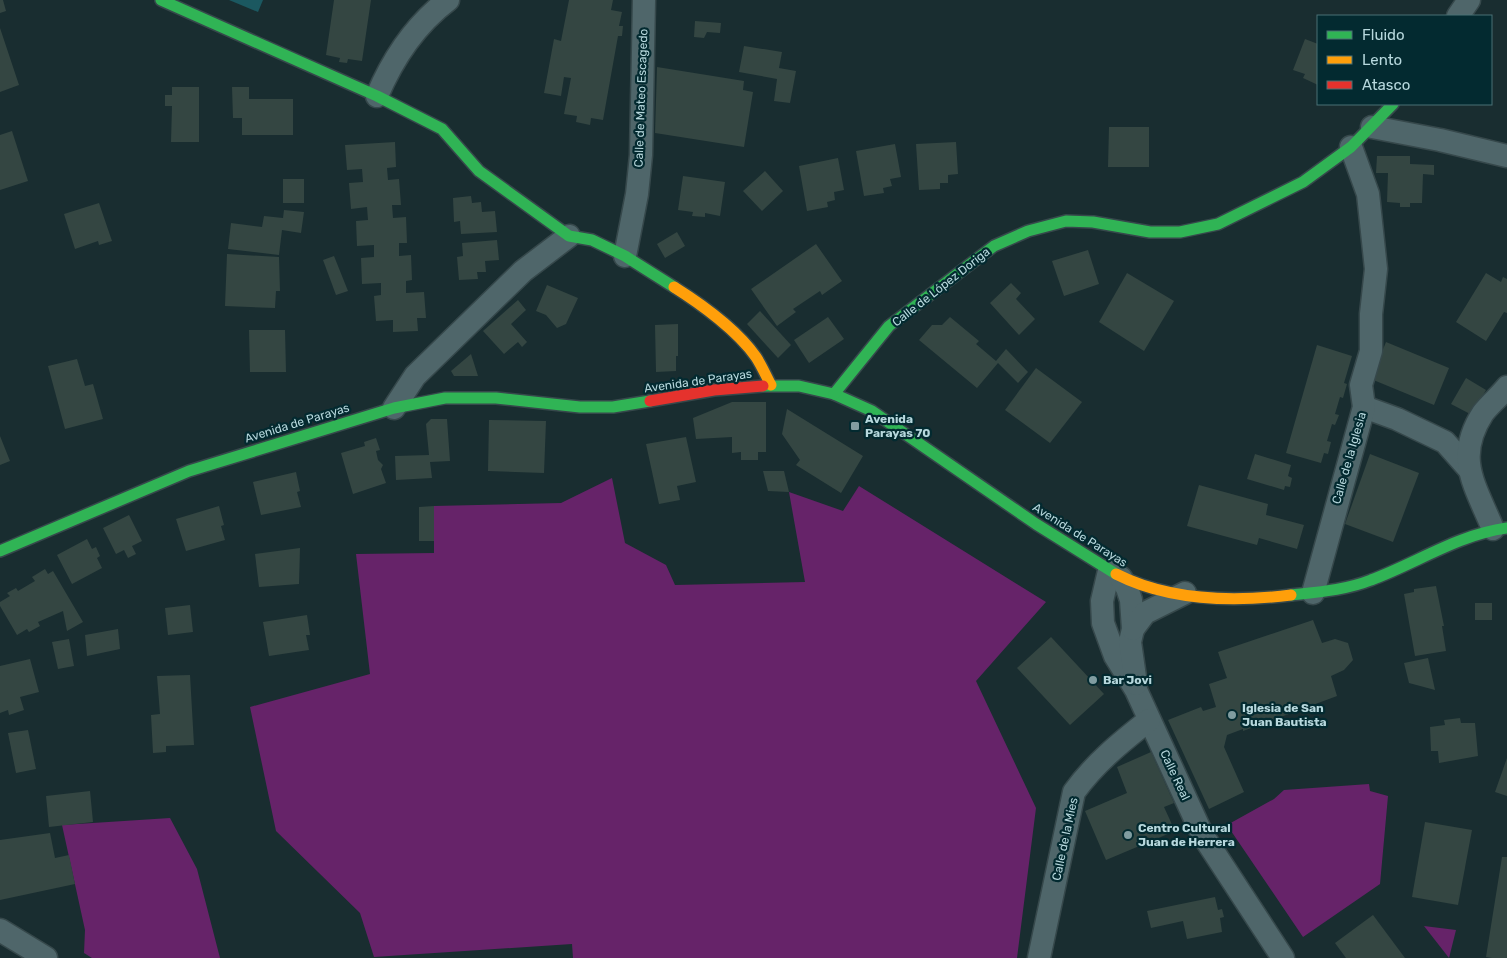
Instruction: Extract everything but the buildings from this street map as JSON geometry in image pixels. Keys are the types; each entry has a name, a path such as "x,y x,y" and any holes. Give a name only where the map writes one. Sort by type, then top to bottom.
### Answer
{"street":[{"path":"160,0 377,96 442,128 478,171 569,236 592,240 626,256 694,299 738,336 756,357 771,384"},
{"path":"377,96 406,42 421,23 448,0"},
{"name":"Calle de Mateo Escagedo","path":"626,256 637,194 641,155 644,0"},
{"path":"1459,15 1469,0"},
{"name":"Calle de López Doriga","path":"834,394 889,326 994,246 1028,231 1066,221 1093,222 1150,232 1180,232 1218,224 1303,182 1351,147 1392,105"},
{"path":"1372,127 1440,140 1507,156"},
{"name":"Calle de la Iglesia","path":"1313,593 1364,407 1361,384 1371,351 1371,314 1376,269 1368,194 1351,147"},
{"path":"394,408 415,376 523,271 569,236"},
{"name":"Avenida de Parayas","path":"0,551 189,471 394,408 445,398 496,398 580,407 613,407 714,390 771,384 799,386 834,394 872,411 1036,524 1115,574 1171,592 1242,600 1313,593 1369,581 1431,552 1500,529"},
{"path":"1468,468 1468,447 1475,428 1484,411 1507,387"},
{"path":"1364,407 1396,418 1445,442 1468,468 1500,529"},
{"name":"Calle Real","path":"1136,690 1130,642 1133,629 1131,600 1127,588 1115,574 1102,601 1103,623 1114,656 1136,690 1202,834 1283,958"},
{"path":"1133,629 1145,613 1185,593"},
{"name":"Calle de la Mies","path":"1039,958 1074,792 1087,773 1109,752 1150,720"},
{"path":"0,930 46,958"}],"shaded area":[{"path":"612,478 625,543 666,565 675,585 805,582 789,492 843,511 859,486 1046,602 976,681 1036,808 1017,958 573,958 572,944 374,957 360,913 276,831 250,707 370,674 356,554 434,553 434,506 561,503"},
{"path":"1369,784 1370,791 1388,796 1380,884 1303,937 1227,825 1274,799 1284,790"},
{"path":"170,818 197,869 220,958 92,958 84,953 85,930 62,825"},
{"path":"1424,926 1456,930 1449,958"}],"water":[{"path":"229,0 263,0 258,12"}],"traffic: fast":[{"path":"161,0 377,96 442,129 479,171 569,236 592,240 625,256 674,287"},
{"path":"834,394 889,326 994,246 1028,231 1066,221 1093,222 1150,232 1180,232 1218,224 1303,182 1351,147 1392,105"},
{"path":"763,386 799,386 834,394 872,411 1036,524 1116,574"},
{"path":"0,551 189,471 394,408 445,398 496,398 580,407 613,407 650,401"},
{"path":"1291,595 1352,586 1388,573 1454,543 1507,528"}],"traffic: slow":[{"path":"674,287 696,301 739,337 756,357 771,385"},
{"path":"1116,574 1158,590 1202,597 1225,599 1291,595"}],"traffic: jam":[{"path":"650,401 714,390 763,386"}],"place":[{"name":"Avenida Parayas 70","path":"855,426"},
{"name":"Bar Jovi","path":"1093,680"},
{"name":"Iglesia de San Juan Bautista","path":"1232,715"},
{"name":"Centro Cultural Juan de Herrera","path":"1128,835"}]}
